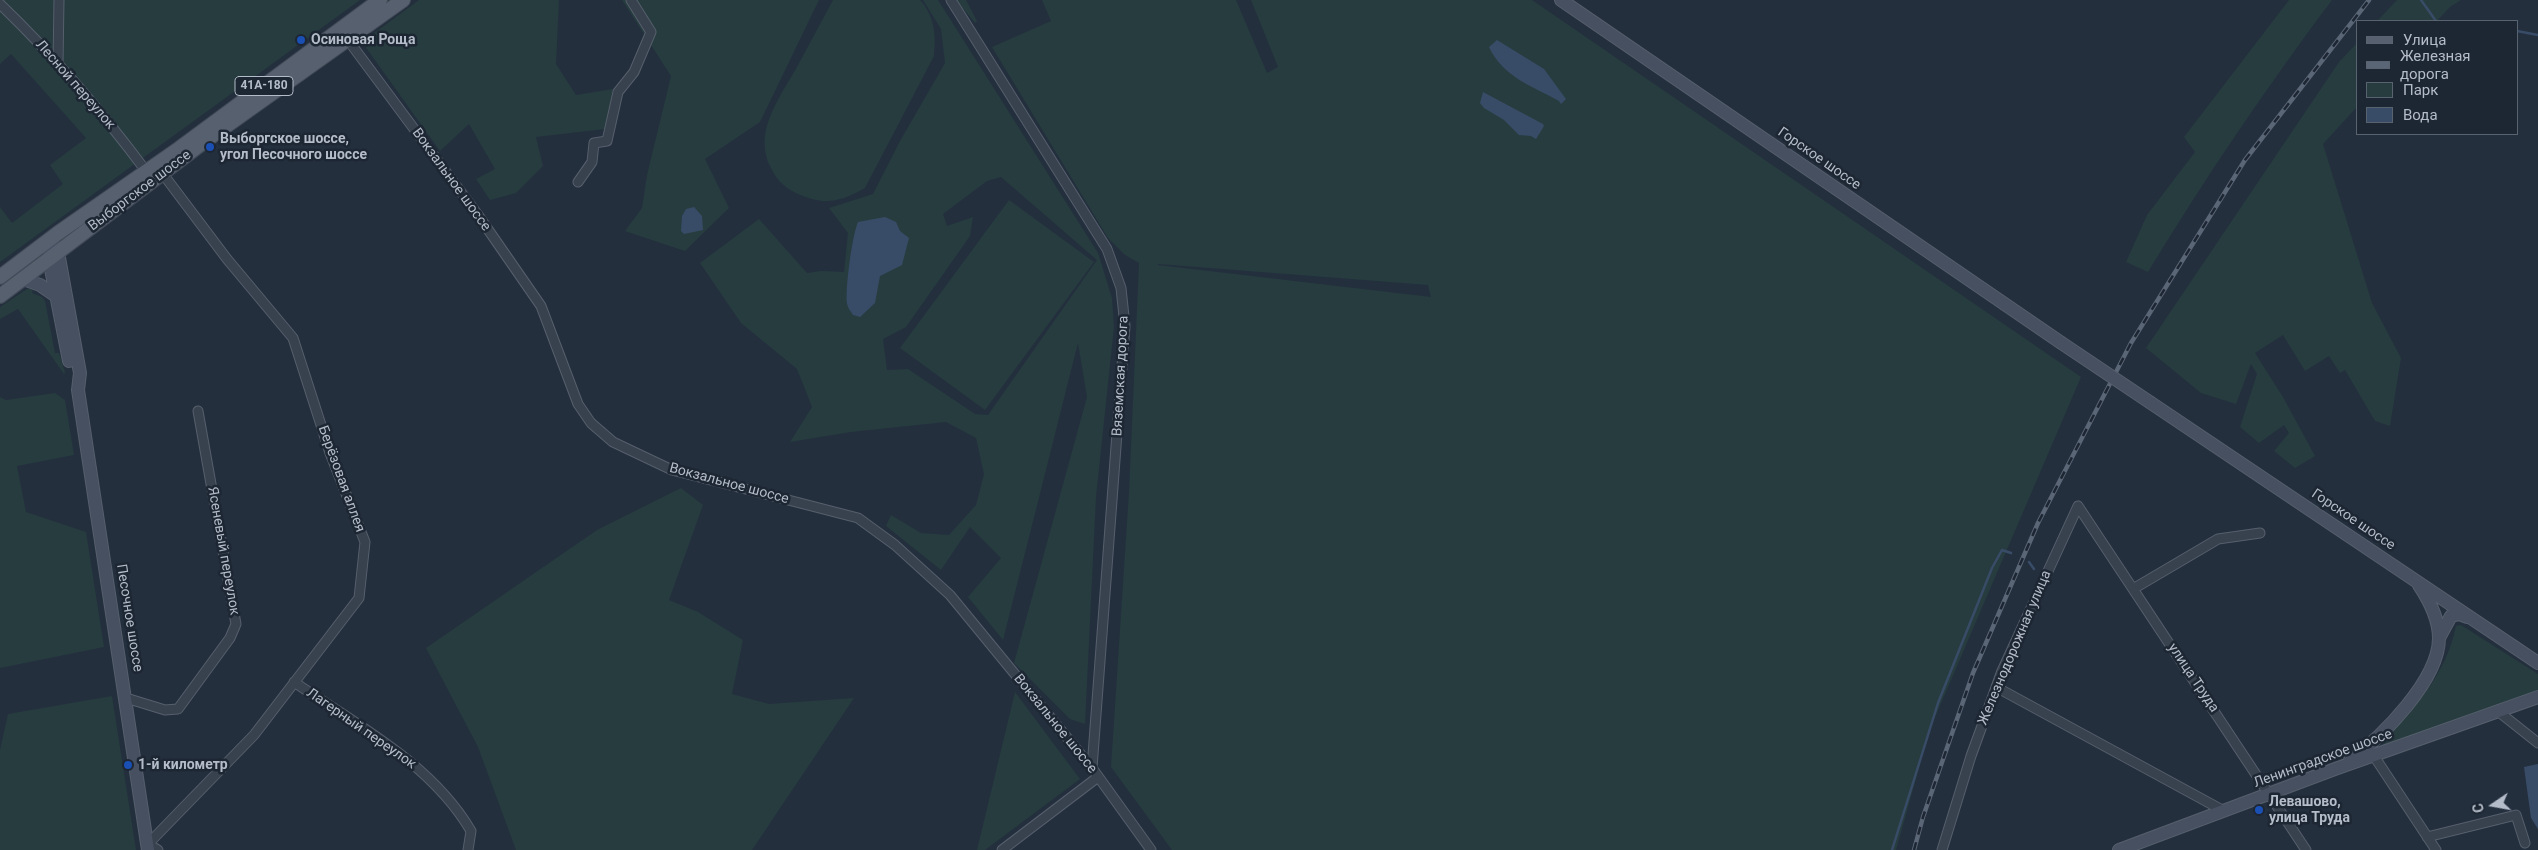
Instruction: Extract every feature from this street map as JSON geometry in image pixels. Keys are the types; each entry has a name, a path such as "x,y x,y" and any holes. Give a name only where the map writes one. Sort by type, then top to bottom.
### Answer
{"main road":[{"name":"Выборгское шоссе","path":"0,277 51,238 180,148 380,0"},
{"name":"Выборгское шоссе","path":"0,296 206,141 403,0"},
{"name":"Горское шоссе","path":"1561,0 2060,342 2538,663"},
{"name":"Песочное шоссе","path":"51,238 56,296 72,374 78,390 151,848"},
{"name":"Песочное шоссе","path":"53,256 80,373 78,390"},
{"path":"23,279 40,285 56,296"},
{"path":"2416,580 2430,601 2439,638"},
{"path":"2335,769 2369,745 2405,706 2434,663 2439,638 2451,616 2459,614 2472,618"},
{"name":"Ленинградское шоссе","path":"2119,850 2335,769 2538,697"}],"street":[{"path":"58,64 59,0"},
{"path":"578,182 592,162 594,143 607,141 618,92 634,72 651,32 632,0"},
{"name":"Вяземская дорога","path":"951,0 1107,249 1114,261 1121,288 1124,336 1092,768"},
{"name":"Лесной переулок","path":"0,4 58,64 120,136 146,171"},
{"name":"Вокзальное шоссе","path":"348,40 487,228 541,306 578,404 591,423 612,442 672,470 858,518 895,545 950,595 1092,768 1150,850"},
{"name":"Берёзовая аллея","path":"151,848 254,735 359,598 365,542 330,453 293,338 227,259 163,174"},
{"name":"Ясеневый переулок","path":"126,698 165,710 178,709 230,638 236,624 198,411"},
{"name":"улица Труда","path":"2078,506 2306,850"},
{"name":"Железнодорожная улица","path":"1942,850 1971,756 1996,688 2078,506"},
{"path":"2133,589 2218,539 2260,533"},
{"name":"Лагерный переулок","path":"294,682 373,734 426,776 460,811 471,831 468,850"},
{"path":"1996,688 2224,811"},
{"path":"2499,712 2538,743"},
{"path":"2374,756 2436,850"},
{"path":"1002,850 1098,777"},
{"path":"2427,837 2516,815 2525,843"}],"green space":[{"path":"0,0 360,0 0,262 0,207 12,223 63,184 50,165 86,138 11,54 0,64"},
{"path":"419,0 559,0 556,64 576,95 613,89 605,129 536,137 543,166 516,193 490,200 476,179 495,169 469,124 440,151 362,42"},
{"path":"622,0 819,0 760,122 705,159 729,208 685,251 625,231 642,208 647,175 671,76"},
{"path":"833,0 920,0 932,19 935,49 934,56 865,188 838,200 822,201 794,192 780,182 775,176 766,155 765,142 766,129 776,103"},
{"path":"923,0 938,0 1098,253 1112,298 1114,327 1096,497 1085,724 1070,719 1014,663 1087,397 1078,343 1003,640 968,597 1001,558 970,527 941,570 886,526 891,515 921,533 949,535 976,505 984,474 976,438 946,422 851,432 790,442 812,407 797,369 741,323 700,263 759,219 807,273 821,271 844,272 848,233 829,208 873,194 900,141 945,63 941,29","holes":["1001,177 1097,260 988,415 975,414 908,369 887,370 883,339 906,327 970,236 973,217 947,226 943,214 987,181"]},
{"path":"956,0 966,0 977,21 975,23"},
{"path":"1042,0 1236,0 1267,73 1278,67 1251,0 1532,0 2081,377 1930,729 1896,850 1172,850 1111,767 1129,492 1139,263 1125,255 1108,238 992,47 1051,21","holes":["1158,264 1428,285 1431,297"]},
{"path":"2289,0 2332,0 2283,66 2237,134 2148,272 2126,262 2147,215 2195,152 2184,137"},
{"path":"2397,0 2461,0 2450,7 2438,20 2378,20"},
{"path":"2356,44 2356,108 2323,144 2372,303 2401,358 2390,426 2375,421 2345,370 2340,373 2329,356 2305,371 2283,335 2255,353 2283,397 2315,456 2295,468 2274,451 2289,433 2284,425 2259,443 2240,427 2257,374 2251,364 2236,404 2201,393 2146,348 2339,62"},
{"path":"1009,200 1094,262 985,410 900,348"},
{"path":"27,289 33,289 32,293 42,297 45,301 55,353 59,353 64,374 18,309 0,319 0,307"},
{"path":"55,393 65,400 74,455 17,466 26,512 86,532 104,647 0,668 0,397 6,400"},
{"path":"681,488 703,505 669,600 698,612 743,640 732,694 769,704 854,698 752,850 516,850 478,747 426,648 597,530"},
{"path":"2461,625 2538,674 2538,691 2384,746 2381,743 2417,703 2437,675 2445,660 2456,626"},
{"path":"1015,692 1080,779 985,850 977,850"},
{"path":"112,696 136,850 0,850 0,750 8,714"}],"water":[{"path":"1497,40 1544,69 1566,99 1561,104 1559,101 1519,80 1510,73 1502,66 1489,47"},
{"path":"1483,92 1543,124 1544,126 1536,139 1531,136 1519,135 1504,120 1484,108 1480,103"},
{"path":"694,207 702,216 703,230 684,234 681,231 682,216 686,209"},
{"path":"885,217 896,222 900,231 909,238 902,265 880,276 875,303 860,317 853,315 847,305 847,287 853,239 858,222"},
{"path":"2538,764 2538,829 2531,818 2524,767"}],"waterway":[{"path":"2421,0 2435,20"},
{"path":"2518,31 2538,35"},
{"path":"1892,850 1938,703 1992,568 2002,550 2011,553"},
{"path":"2029,562 2034,569"}],"railway":[{"path":"1914,850 1923,817 1973,673 2038,523 2131,343 2245,160 2369,0"}],"place":[{"name":"Осиновая Роща","path":"301,40"},
{"name":"Выборгское шоссе, угол Песочного шоссе","path":"210,147"},
{"name":"1-й километр","path":"128,765"},
{"name":"Левашово, улица Труда","path":"2259,810"}]}
